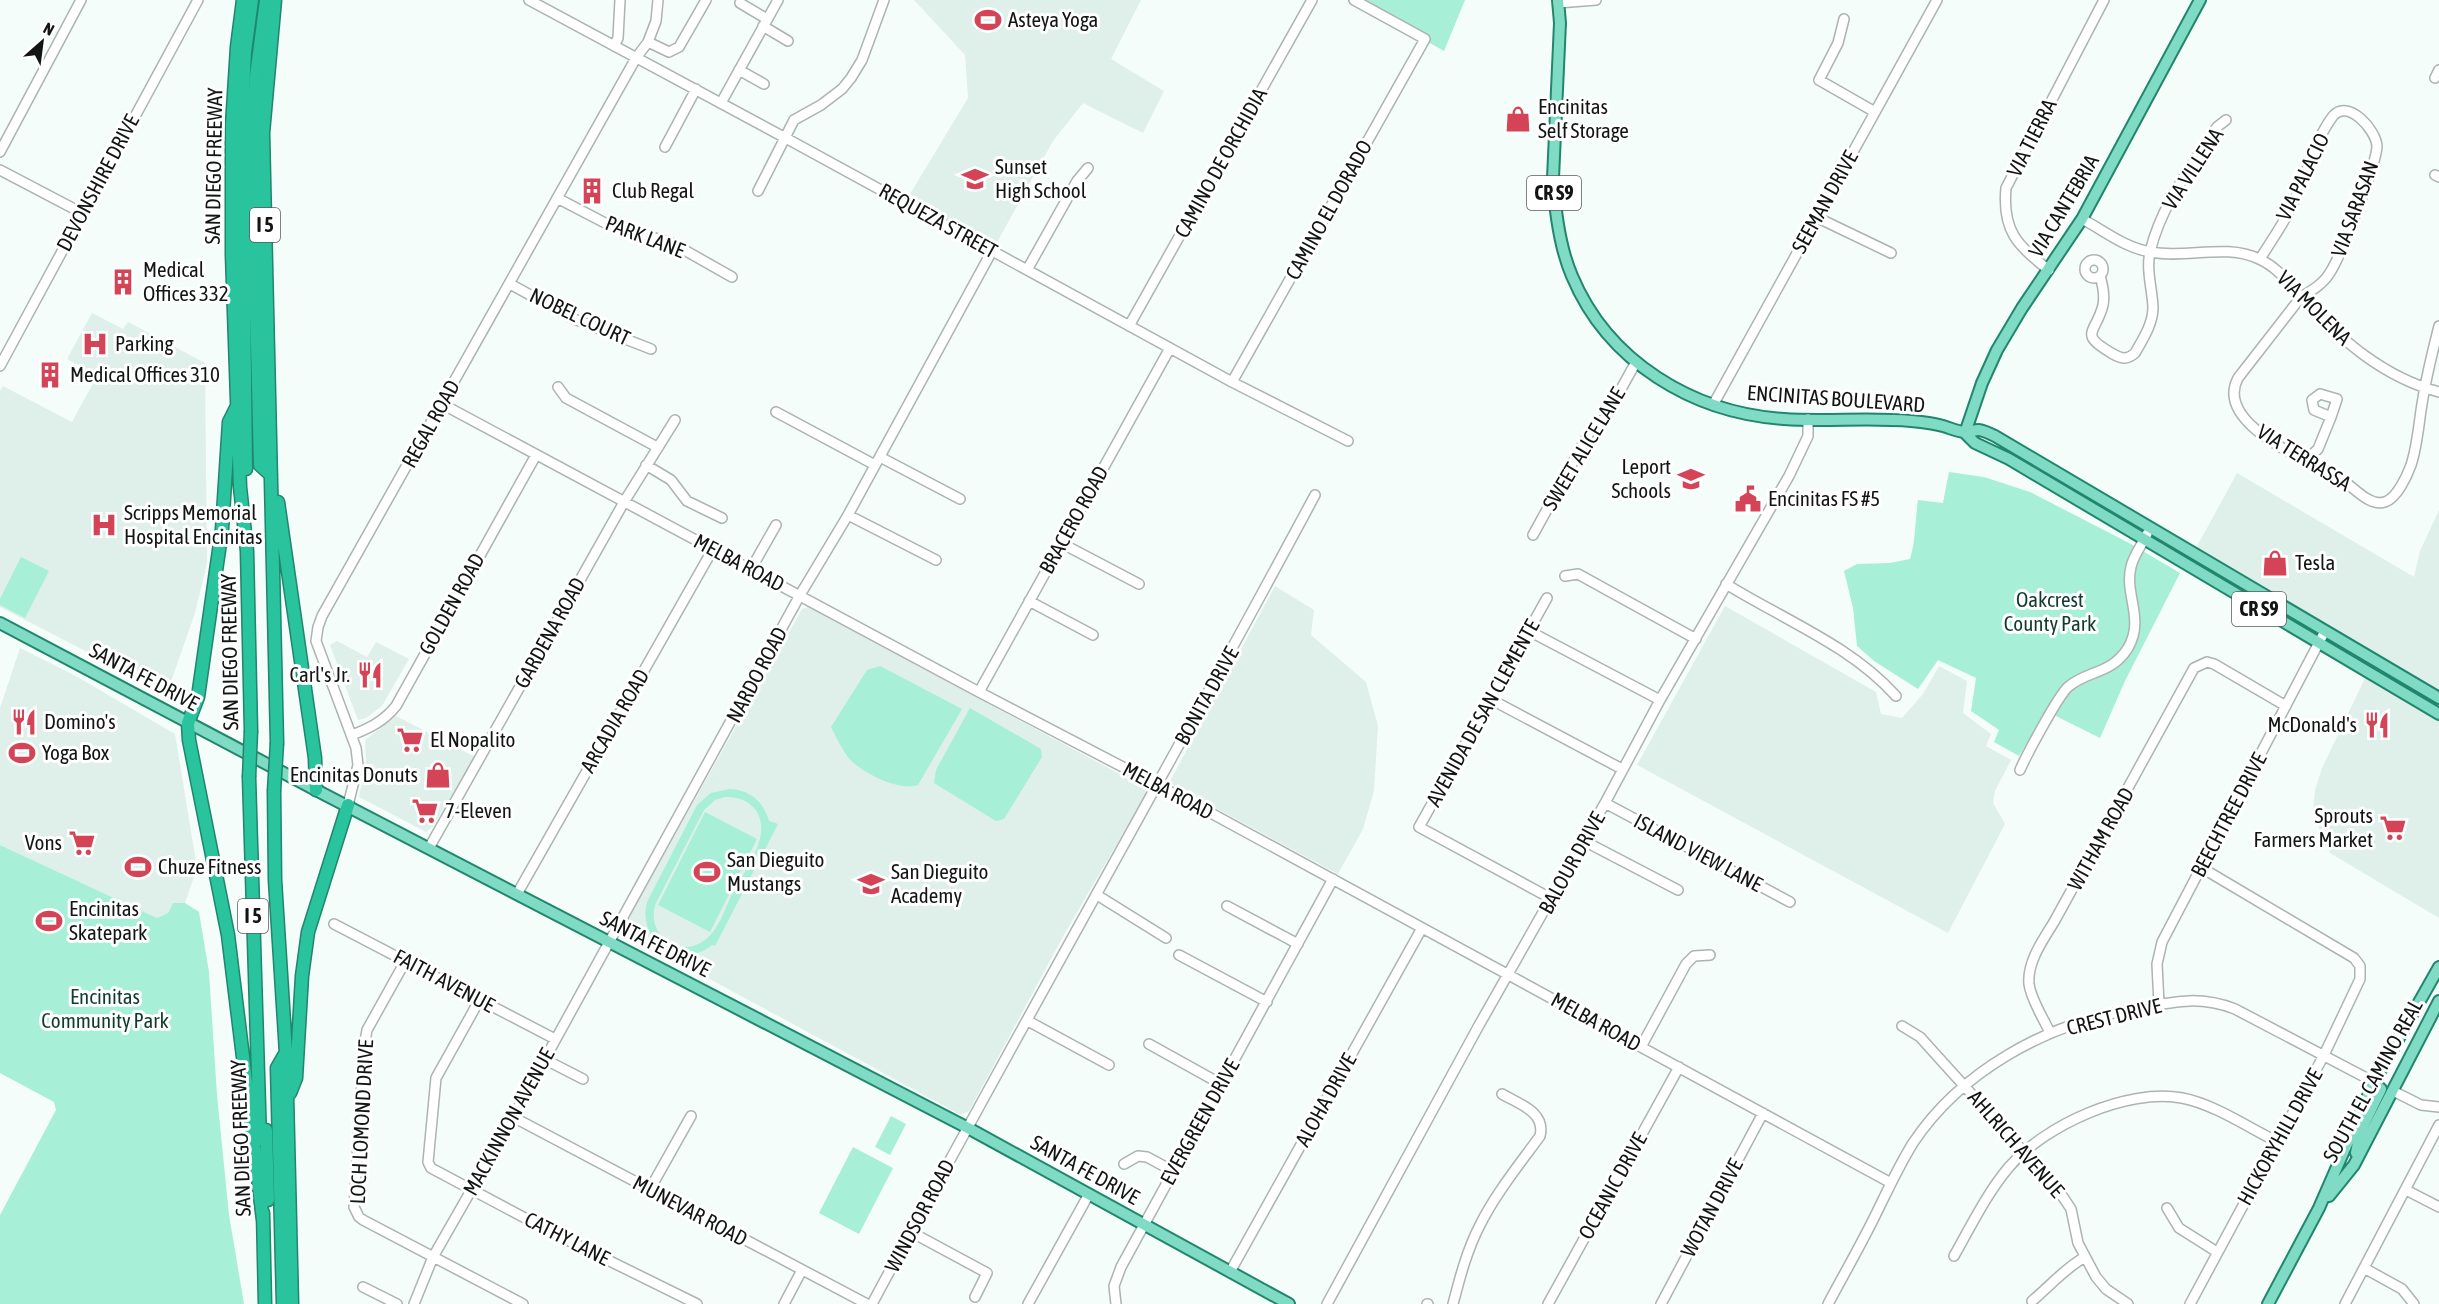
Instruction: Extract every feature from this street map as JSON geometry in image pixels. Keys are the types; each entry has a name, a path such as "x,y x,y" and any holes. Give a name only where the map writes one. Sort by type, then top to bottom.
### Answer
{"highway":[{"name":"SAN DIEGO FREEWAY","path":"243,0 237,46 232,125 232,255 240,487 247,551 252,731 249,777 265,1304"},
{"path":"240,487 248,465 242,255 242,112 245,52 252,0"},
{"path":"266,0 256,76 252,141 260,465 271,475"},
{"name":"I 5","path":"275,0 263,133 277,743 274,791 275,880 287,1100 292,1304"},
{"path":"237,406 229,422 222,529 198,697 188,723 189,740 228,935 263,1220"},
{"path":"270,451 315,758 316,790"},
{"path":"287,1100 296,1078 302,976 308,932 348,806"},
{"path":"283,1304 277,1068 285,1053"},
{"path":"257,1056 264,1069 271,1304"}],"main road":[{"name":"VIA CANTEBRIA","path":"1965,432 1997,350 2022,308 2082,219 2200,0"},
{"name":"ENCINITAS BOULEVARD","path":"1558,2 1560,23 1553,178 1554,202 1561,243 1572,276 1594,316 1618,346 1636,362 1670,386 1713,405 1740,413 1783,419 1910,421 1965,432 1980,430 1995,436 2439,698"},
{"name":"ENCINITAS BOULEVARD","path":"1965,432 1975,442 2009,459 2439,714"},
{"name":"SANTA FE DRIVE","path":"0,623 316,790 968,1128 1289,1304"},
{"path":"2375,676 2382,671 2410,688 2428,691"},
{"name":"SOUTH EL CAMINO REAL","path":"2268,1304 2319,1208 2374,1082 2439,967"},
{"name":"SOUTH EL CAMINO REAL","path":"2319,1208 2354,1165 2439,1001"},
{"path":"2354,1165 2360,1132 2380,1089 2374,1082"}],"street":[{"path":"0,152 81,0"},
{"name":"DEVONSHIRE DRIVE","path":"0,366 198,0"},
{"name":"REQUEZA STREET","path":"529,0 1232,382 1348,441"},
{"name":"REGAL ROAD","path":"348,806 359,762 352,735 316,641 318,627 557,198 636,58 648,42 656,21 658,0"},
{"path":"648,42 669,52 679,47 706,0"},
{"path":"721,103 778,0"},
{"path":"758,191 781,146 783,137 794,120 821,105 842,89 851,78 862,60 884,0"},
{"name":"CAMINO DE ORCHIDIA","path":"1129,326 1312,0"},
{"name":"CAMINO EL DORADO","path":"1232,382 1425,39 1354,0"},
{"path":"1558,2 1596,0"},
{"name":"SEEMAN DRIVE","path":"1713,405 1937,0"},
{"name":"VIA TIERRA","path":"2049,270 2028,255 2012,232 2004,209 2006,188 2104,0"},
{"path":"614,46 618,38 620,1"},
{"path":"740,3 788,41"},
{"path":"1845,19 1838,43 1819,80 1875,112"},
{"path":"739,70 764,84"},
{"path":"665,147 696,89"},
{"name":"VIA PALACIO","path":"2260,259 2293,204 2311,154 2335,114 2343,110 2355,115"},
{"name":"VIA SARASAN","path":"2301,297 2312,291 2329,276 2343,251 2377,149 2373,132 2355,115"},
{"name":"VIA VILLENA","path":"2150,252 2168,202 2217,127 2226,120"},
{"path":"1027,270 1077,181 1088,168"},
{"path":"0,170 82,213"},
{"name":"PARK LANE","path":"557,198 607,224 672,243 732,277"},
{"path":"1816,217 1891,253"},
{"name":"VIA MOLENA","path":"2082,219 2121,242 2150,252 2194,255 2227,252 2260,259 2280,271 2301,297 2361,354 2379,366 2424,388 2439,392"},
{"name":"NARDO ROAD","path":"609,942 800,595 878,461 992,251"},
{"path":"2100,276 2104,291 2103,305 2091,329 2092,337 2097,344 2119,357 2130,357 2135,353 2151,320 2153,308 2150,252"},
{"name":"NOBEL COURT","path":"510,284 574,319 651,349"},
{"name":"VIA TERRASSA","path":"2301,297 2234,386 2236,406 2255,432 2344,481 2376,502 2385,502 2393,498 2412,463 2424,388 2439,326"},
{"name":"BRACERO ROAD","path":"979,692 1170,348"},
{"name":"SWEET ALICE LANE","path":"1533,535 1589,433 1605,418 1636,362"},
{"path":"558,387 566,398 657,447"},
{"name":"MELBA ROAD","path":"442,404 1333,879 1891,1183"},
{"path":"776,412 960,499"},
{"path":"2305,461 2318,449 2331,417"},
{"name":"BALOUR DRIVE","path":"1327,1304 1660,700 1789,476 1808,436 1808,419"},
{"name":"GARDENA ROAD","path":"429,848 624,502 675,420"},
{"name":"GOLDEN ROAD","path":"352,735 378,723 387,717 396,706 536,455"},
{"path":"646,465 671,480 687,501 722,518"},
{"name":"BONITA DRIVE","path":"968,1128 1158,786 1315,495"},
{"path":"848,515 936,560"},
{"path":"751,569 776,525"},
{"path":"2020,770 2066,688 2105,670 2121,657 2129,645 2134,633 2134,605 2130,587 2131,567 2151,527"},
{"path":"1061,543 1139,584"},
{"name":"ARCADIA ROAD","path":"517,894 713,549"},
{"path":"1565,576 1578,574 1696,639"},
{"path":"1726,584 1848,653 1883,681 1896,696"},
{"name":"AVENIDA DE SAN CLEMENTE","path":"1547,598 1419,827 1552,899"},
{"path":"1029,601 1093,635"},
{"path":"1529,631 1660,700"},
{"name":"BEECHTREE DRIVE","path":"2160,1005 2157,964 2162,942 2325,631"},
{"name":"WITHAM ROAD","path":"2050,1033 2029,986 2030,971 2039,946 2194,668 2207,662 2214,664 2286,706"},
{"path":"1492,700 1622,769"},
{"name":"ISLAND VIEW LANE","path":"1605,803 1790,902"},
{"path":"1584,841 1678,890"},
{"name":"HICKORYHILL DRIVE","path":"2190,1304 2324,1055 2360,979 2360,966 2354,958 2202,868"},
{"name":"EVERGREEN DRIVE","path":"1116,1304 1114,1286 1143,1224 1333,879"},
{"path":"1097,896 1166,938"},
{"path":"1227,906 1298,944"},
{"name":"FAITH AVENUE","path":"333,924 555,1039"},
{"name":"ALOHA DRIVE","path":"1230,1272 1422,928"},
{"name":"MACKINNON AVENUE","path":"414,1304 433,1257 609,942"},
{"path":"1179,955 1267,1002"},
{"path":"1641,1047 1686,964 1694,956 1710,955"},
{"name":"LOCH LOMOND DRIVE","path":"406,960 367,1030 354,1207 363,1220 433,1257"},
{"name":"CATHY LANE","path":"480,999 436,1078 429,1162 431,1168 555,1234 697,1304"},
{"name":"CREST DRIVE","path":"1828,1304 1913,1143 1930,1120 1965,1086 2003,1058 2050,1033 2076,1023 2160,1005 2194,999 2216,1001 2374,1082"},
{"path":"1028,1020 1109,1065"},
{"name":"AHLRICH AVENUE","path":"1902,1026 1920,1037 2059,1191 2071,1209 2078,1243 2096,1277 2106,1289 2128,1304"},
{"path":"1149,1044 1221,1084"},
{"path":"544,1059 583,1079"},
{"name":"OCEANIC DRIVE","path":"1548,1304 1679,1067"},
{"path":"2393,1091 2421,1105 2439,1107"},
{"path":"1453,1304 1462,1267 1480,1225 1505,1184 1540,1136 1540,1119 1535,1113 1502,1094"},
{"path":"1954,1256 1997,1182 2010,1165 2025,1152 2075,1119 2126,1100 2182,1098 2201,1104 2278,1142"},
{"name":"WOTAN DRIVE","path":"1661,1304 1763,1113"},
{"path":"650,1189 691,1116"},
{"name":"MUNEVAR ROAD","path":"513,1117 867,1304"},
{"path":"2345,1304 2439,1125"},
{"name":"WINDSOR ROAD","path":"872,1304 968,1128"},
{"path":"1124,1164 1138,1155 1147,1157 1173,1171"},
{"path":"2406,1190 2439,1207"},
{"path":"1028,1304 1089,1194"},
{"path":"2167,1208 2179,1228 2217,1252"},
{"path":"911,1232 987,1273 975,1297"},
{"path":"433,1257 523,1304"},
{"path":"2032,1301 2059,1278 2068,1267 2085,1257"},
{"path":"2364,1268 2402,1289 2414,1304"},
{"path":"784,1304 802,1270"},
{"path":"363,1287 396,1304"}],"shaded area":[{"path":"914,0 1141,0 1111,59 1164,91 1143,133 1083,103 1053,141 995,246 907,199 968,98 965,55"},
{"name":"Scripps Memorial Hospital Encinitas","path":"92,313 123,329 128,322 205,363 207,563 195,613 167,693 0,607 0,391 3,386 72,422 97,376 67,359"},
{"path":"2237,473 2414,577 2420,551 2439,510 2439,694 2195,550"},
{"path":"1275,586 1314,610 1311,635 1366,682 1378,726 1374,791 1363,829 1338,874 1169,783"},
{"path":"1725,606 1876,692 1881,714 1902,718 1923,694 1939,666 1967,681 1963,713 1991,734 1986,746 2011,760 1995,791 1993,803 2005,824 1948,933 1637,765"},
{"name":"San Dieguito Academy","path":"808,607 1144,787 1146,794 1065,933 969,1111 961,1115 621,931 802,609"},
{"path":"337,641 367,657 376,642 409,659 382,706 366,718 358,720 330,645"},
{"path":"20,648 74,675 175,734 197,868 185,903 173,903 168,913 157,918 0,845 0,708"},
{"path":"2367,674 2439,717 2439,918 2330,853 2313,811 2315,790 2322,768"},
{"path":"396,716 475,757 433,826 426,832 359,797 366,763 365,740"}],"green space":[{"path":"1353,0 1465,0 1444,51"},
{"name":"Oakcrest County Park","path":"1949,472 1984,477 2030,492 2129,543 2180,573 2125,681 2100,738 2046,711 2019,756 1994,742 1999,730 1971,711 1976,678 1938,660 1918,689 1874,661 1857,646 1853,608 1844,571 1857,564 1890,563 1910,559 1918,500 1943,503"},
{"path":"21,557 49,571 25,618 0,605 0,599"},
{"path":"880,666 962,709 918,785 901,786 880,779 861,768 847,756 831,727 867,670"},
{"path":"970,708 1041,749 1042,757 1004,819 996,821 934,783 936,770"},
{"path":"730,789 744,792 760,803 769,821 778,824 715,946 712,945 700,952 687,955 675,953 664,948 655,940 648,929 647,902 697,805 711,793","holes":["725,797 741,799 754,808 760,818 760,840 720,920 708,938 692,946 682,947 672,944 664,939 656,927 655,905 704,810 715,800"]},
{"name":"San Dieguito Mustangs","path":"705,812 757,839 710,932 658,905"},
{"name":"Encinitas Community Park","path":"0,845 157,918 168,913 173,903 185,903 199,912 209,972 217,1095 229,1215 244,1304 0,1304 0,1215 56,1110 54,1102 0,1073"},
{"path":"891,1116 906,1124 890,1155 875,1147"},
{"path":"853,1147 893,1168 859,1234 819,1213"}],"place":[{"name":"Asteya Yoga","path":"988,20"},
{"name":"Encinitas Self Storage","path":"1518,119"},
{"name":"Sunset High School","path":"975,179"},
{"name":"Club Regal","path":"592,191"},
{"name":"Medical Offices 332","path":"123,282"},
{"name":"Parking","path":"95,344"},
{"name":"Medical Offices 310","path":"50,375"},
{"name":"Leport Schools","path":"1691,479"},
{"name":"Encinitas FS #5","path":"1748,499"},
{"name":"Scripps Memorial Hospital Encinitas","path":"104,525"},
{"name":"Tesla","path":"2275,563"},
{"name":"Carl's Jr.","path":"370,675"},
{"name":"Domino's","path":"24,722"},
{"name":"McDonald's","path":"2377,725"},
{"name":"El Nopalito","path":"410,740"},
{"name":"Yoga Box","path":"22,753"},
{"name":"Encinitas Donuts","path":"438,775"},
{"name":"7-Eleven","path":"425,811"},
{"name":"Sprouts Farmers Market","path":"2393,828"},
{"name":"Vons","path":"82,843"},
{"name":"Chuze Fitness","path":"138,867"},
{"name":"San Dieguito Mustangs","path":"707,872"},
{"name":"San Dieguito Academy","path":"871,884"},
{"name":"Encinitas Skatepark","path":"49,921"}]}
